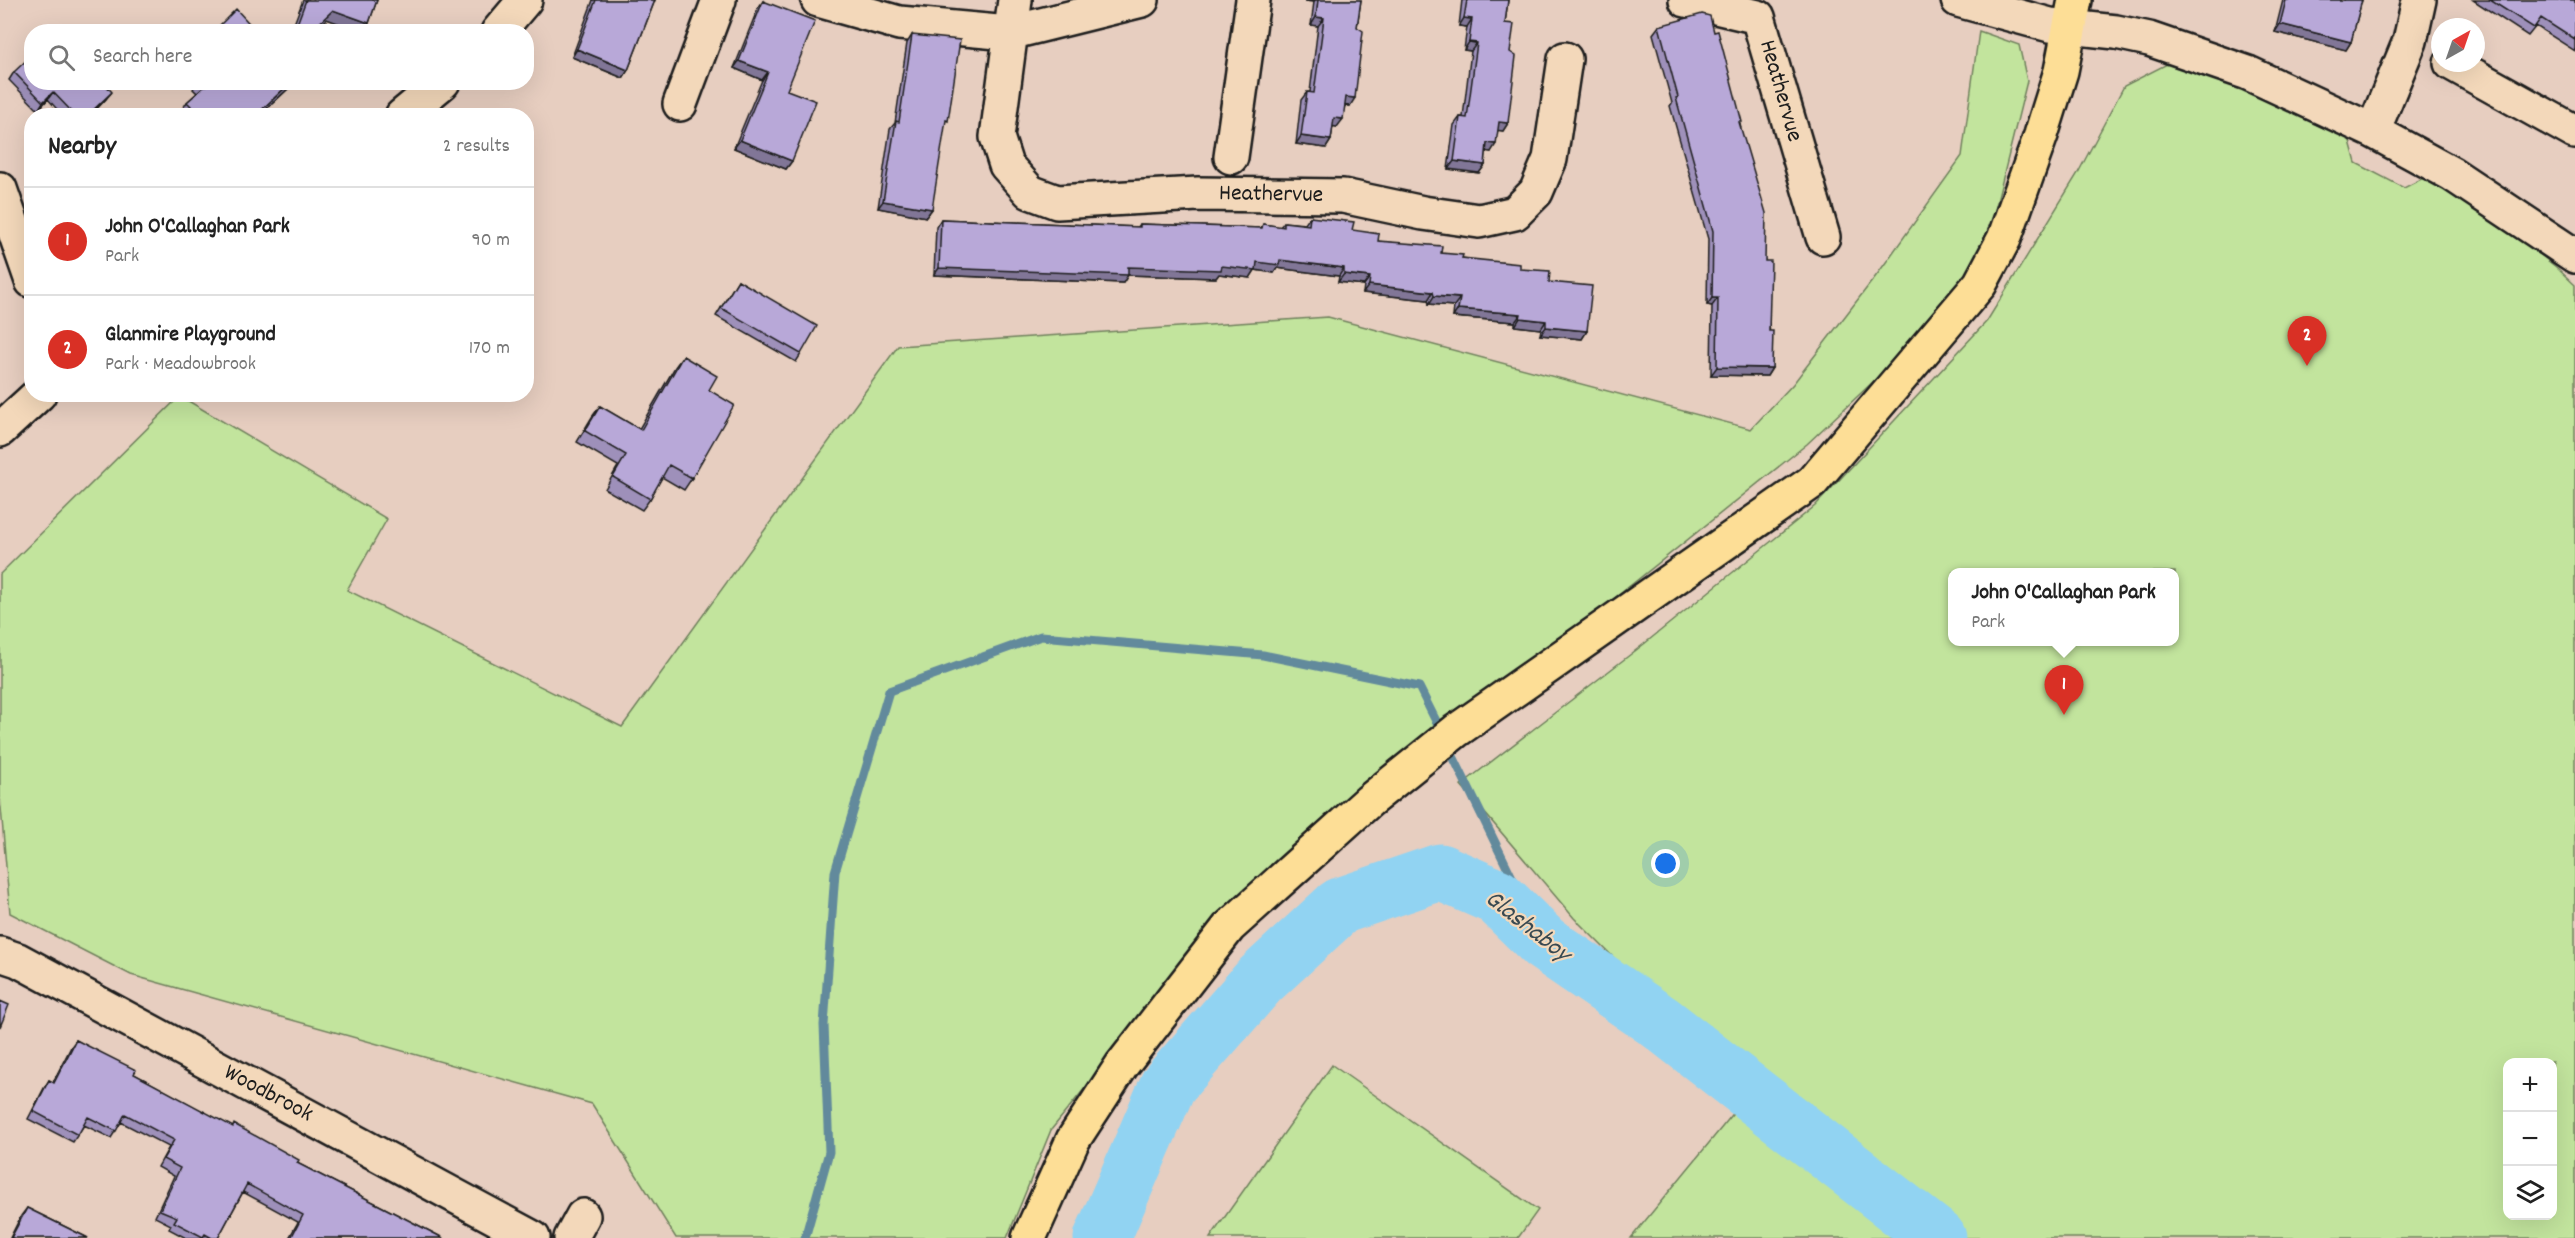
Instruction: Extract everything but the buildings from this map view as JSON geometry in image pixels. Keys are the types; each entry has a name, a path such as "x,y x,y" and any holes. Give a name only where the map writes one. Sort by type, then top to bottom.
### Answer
{"main road":[{"path":"1029,1238 1073,1140 1122,1065 1229,927 1369,801 1456,731 1812,482 1980,284 2004,239 2022,189 2061,71 2073,14"}],"street":[{"path":"505,24 525,0"},
{"path":"680,104 719,0"},
{"path":"819,0 899,23 1009,33 1142,0"},
{"name":"Heathervue","path":"1015,0 997,137 1006,165 1030,192 1057,202 1198,194 1343,196 1423,213 1479,221 1515,213 1536,192 1551,159 1565,59"},
{"name":"Heathervue","path":"1231,157 1253,0"},
{"name":"Heathervue","path":"1686,0 1758,17 1823,237"},
{"path":"1958,0 2028,21 2073,14 2116,32 2191,52 2248,73 2373,131 2452,174 2575,256"},
{"path":"2373,131 2410,41 2419,0"},
{"path":"2410,41 2431,52"},
{"path":"2467,72 2575,132"},
{"path":"412,108 433,90"},
{"path":"0,189 24,258"},
{"path":"0,430 30,402"},
{"name":"Woodbrook","path":"0,954 18,960 533,1238"}],"green space":[{"path":"1979,31 2019,45 2027,81 1993,218 1976,260 1959,288 1912,345 1807,444 1434,743 1219,923 1051,1130 1007,1238 676,1238 592,1104 131,975 10,913 0,796 0,574 174,402 190,402 387,519 347,590 622,727 898,346 1328,317 1751,429 1793,384 1879,272 1962,156"},
{"path":"2169,63 2229,78 2347,130 2356,163 2404,188 2435,172 2556,267 2575,285 2575,1238 1631,1238 1750,1093 1574,918 1461,785 1644,644 1815,506 1987,321 2078,173 2124,86"},
{"path":"1332,1065 1538,1210 1518,1238 1210,1238"}],"waterway":[{"path":"805,1238 829,1152 824,1025 835,872 889,691 1041,636 1263,655 1419,687 1442,733"},
{"path":"1448,746 1544,943"},
{"name":"Glashaboy","path":"1102,1238 1168,1085 1260,980 1340,906 1440,872 1497,897 1544,943 1661,1023 1938,1238"}],"place":[{"name":"Glanmire Playground","path":"2307,366"},
{"name":"John O'Callaghan Park","path":"2064,715"}]}
